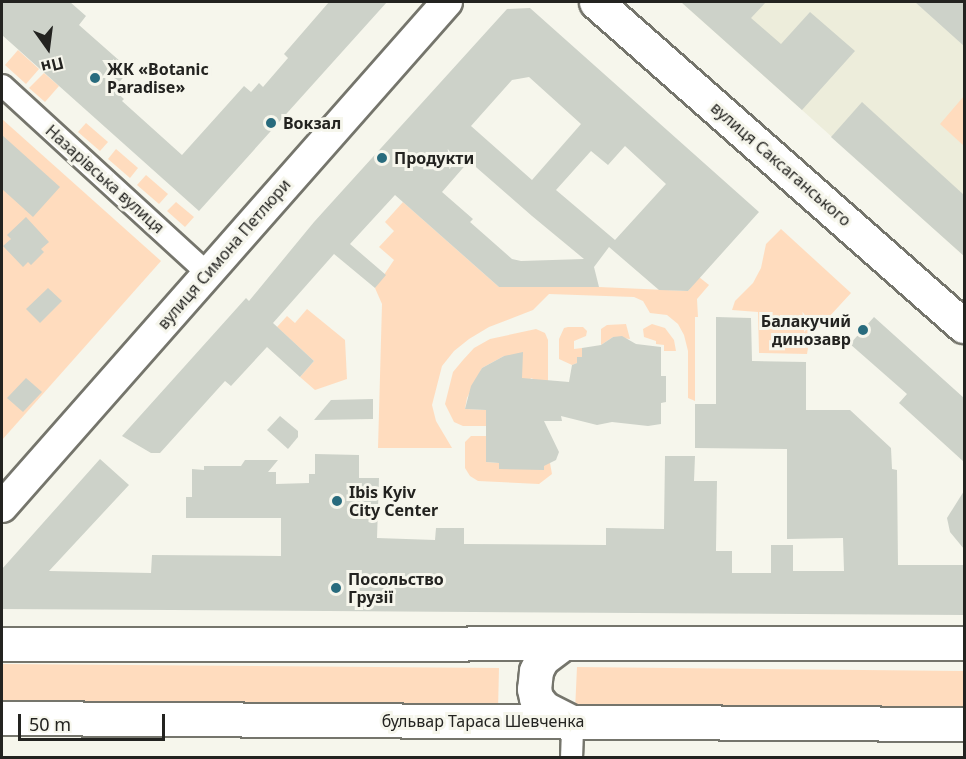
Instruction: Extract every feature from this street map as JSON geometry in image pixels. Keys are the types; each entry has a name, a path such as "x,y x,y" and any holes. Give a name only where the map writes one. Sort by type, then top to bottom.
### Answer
{"main road":[{"name":"вулиця Симона Петлюри","path":"2,507 447,2"},
{"name":"вулиця Саксаганського","path":"596,2 964,326"},
{"path":"2,644 964,643"},
{"path":"562,644 542,659 536,671 534,689 536,698 544,708 572,722"},
{"name":"бульвар Тараса Шевченка","path":"2,718 964,724"}],"street":[{"name":"Назарівська вулиця","path":"2,85 207,273"},
{"path":"571,758 572,722"}],"shaded area":[{"path":"681,2 964,2 964,256 802,110"},
{"path":"18,50 39,69 26,84 5,65"},
{"path":"44,73 59,86 45,102 29,88"},
{"path":"964,96 964,146 940,124"},
{"path":"2,119 161,261 2,440"},
{"path":"86,123 108,142 100,151 78,132"},
{"path":"116,149 138,168 130,178 108,159"},
{"path":"146,175 168,194 159,204 137,185"},
{"path":"176,202 194,217 185,227 167,211"},
{"path":"403,202 499,287 599,287 688,291 699,277 709,285 697,299 695,401 688,398 688,351 684,335 678,324 667,315 650,313 643,301 634,297 549,294 533,310 489,327 469,339 454,351 442,366 432,405 436,421 452,448 378,448 382,304 375,288 394,260 379,247 394,231 385,222"},
{"path":"781,229 851,293 816,331 809,342 807,354 759,353 758,312 732,310 735,301 753,283 761,268 766,244"},
{"path":"307,309 345,340 347,379 315,390 300,377 314,361 277,327 287,316 295,323"},
{"path":"626,324 630,339 613,337 601,345 601,329 607,325"},
{"path":"652,324 665,328 674,340 676,351 664,351 664,345 656,344 656,341 644,337 643,329"},
{"path":"583,327 587,331 586,336 574,341 574,349 582,348 582,357 577,357 577,363 572,365 559,359 559,339 564,328"},
{"path":"536,329 545,333 548,340 548,385 531,378 527,385 504,356 482,368 467,398 465,409 488,410 487,426 463,426 454,422 445,404 453,372 463,360 474,348 490,339"},
{"path":"471,436 486,436 486,462 499,463 499,469 544,469 544,463 550,463 552,474 539,484 478,481 470,476 465,468 465,442"},
{"path":"2,664 499,668 498,710 2,709"},
{"path":"577,667 964,671 964,708 575,711"}],"building":[{"path":"2,2 70,2 86,16 79,25 130,70 113,89 124,99 122,101 182,155 244,86 251,92 259,83 263,87 288,58 284,54 329,2 387,2 199,211 2,35"},
{"path":"681,2 766,2 751,18 781,44 810,12 855,51 802,110"},
{"path":"915,2 964,2 964,46"},
{"path":"530,8 759,212 688,291 659,290 609,247 594,267 599,287 499,287 395,195 350,244 386,275 375,288 334,254 273,323 314,361 300,377 267,347 231,386 225,381 160,453 151,453 122,436 246,298 249,301 314,222 507,9","holes":["529,77 581,124 532,180 471,126 512,80","625,146 666,184 615,240 556,190 591,151 608,165","469,161 584,259 521,261 512,259 470,222 473,219 442,192"]},
{"path":"862,102 964,195 964,256 831,137"},
{"path":"2,135 60,187 33,217 2,189"},
{"path":"26,217 49,242 41,249 44,252 31,265 28,262 23,267 3,246 11,239 7,235"},
{"path":"48,288 62,301 40,323 26,309"},
{"path":"716,317 751,318 752,361 806,362 806,410 850,410 891,448 892,469 897,470 898,565 964,565 964,615 2,609 2,569 100,459 129,485 49,571 151,573 152,555 281,556 281,518 186,518 186,497 192,497 192,469 204,470 204,466 241,466 245,460 278,460 268,472 276,472 276,484 309,483 309,474 315,474 315,454 359,455 359,478 379,478 377,538 435,540 436,528 464,528 464,544 606,545 606,528 664,529 665,456 695,456 694,481 717,481 716,551 732,551 732,573 771,573 771,545 793,545 793,571 844,571 843,538 787,539 787,449 695,448 695,404 716,404"},
{"path":"874,317 964,398 964,462 899,403 907,394 850,344"},
{"path":"622,336 636,344 661,347 661,376 666,376 666,402 661,403 661,424 648,426 612,422 597,425 561,416 562,421 544,421 559,452 556,460 544,466 544,470 499,469 499,463 486,462 486,410 465,409 471,386 482,368 504,356 523,352 522,378 569,382 572,365 577,363 577,357 582,357 582,348 601,345 613,337"},
{"path":"26,378 42,392 23,412 7,398"},
{"path":"373,399 373,419 314,420 331,400"},
{"path":"280,416 298,431 298,437 288,449 267,430"},
{"path":"964,491 964,549 950,532 947,518"}],"place":[{"name":"ЖК «Botanic Paradise»","path":"95,78"},
{"name":"Вокзал","path":"271,123"},
{"name":"Продукти","path":"382,158"},
{"name":"Балакучий динозавр","path":"863,330"},
{"name":"Ibis Kyiv City Center","path":"337,501"},
{"name":"Посольство Грузії","path":"336,588"}]}
